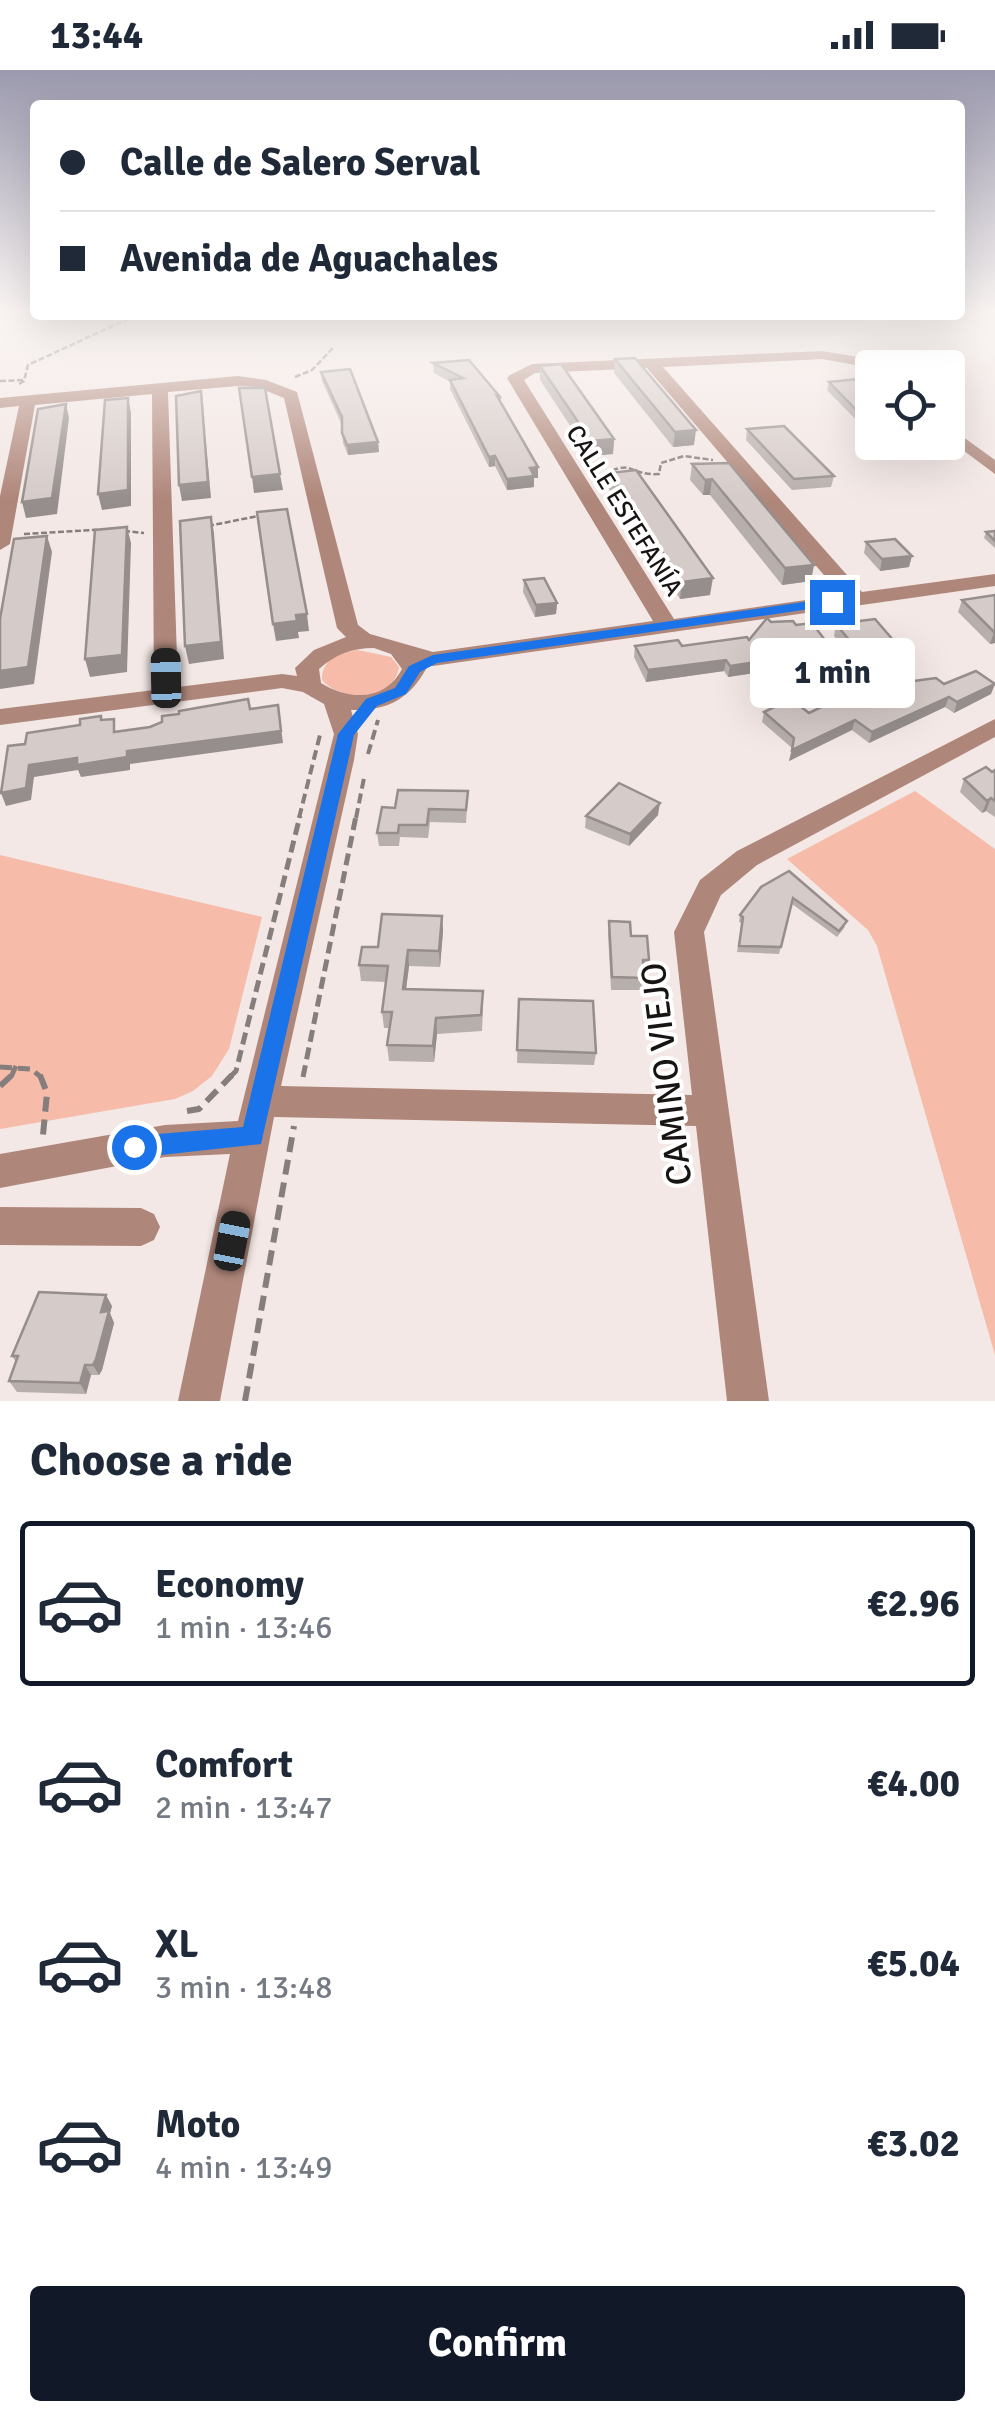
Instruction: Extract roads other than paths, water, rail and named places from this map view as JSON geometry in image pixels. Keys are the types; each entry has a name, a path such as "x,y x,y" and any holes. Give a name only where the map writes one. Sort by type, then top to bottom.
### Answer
{"street":[{"name":"CALLE ESTEFANÍA","path":"520,374 515,378 666,624"},
{"path":"660,374 856,599"},
{"path":"0,403 20,394 238,382 279,388 292,395 350,638"},
{"path":"160,388 166,696"},
{"path":"0,544 20,394"},
{"path":"965,445 995,469"},
{"path":"308,677 319,655 350,638 389,644 418,661 995,580"},
{"path":"335,720 376,709 400,691 418,661"},
{"path":"0,717 308,677"},
{"path":"199,1401 335,720 308,677"},
{"name":"CAMINO VIEJO","path":"748,1401 689,932 710,888 747,858 995,726"},
{"path":"261,1101 710,1111"},
{"path":"0,1171 38,1146 252,1137"},
{"path":"0,1226 141,1226"}]}
